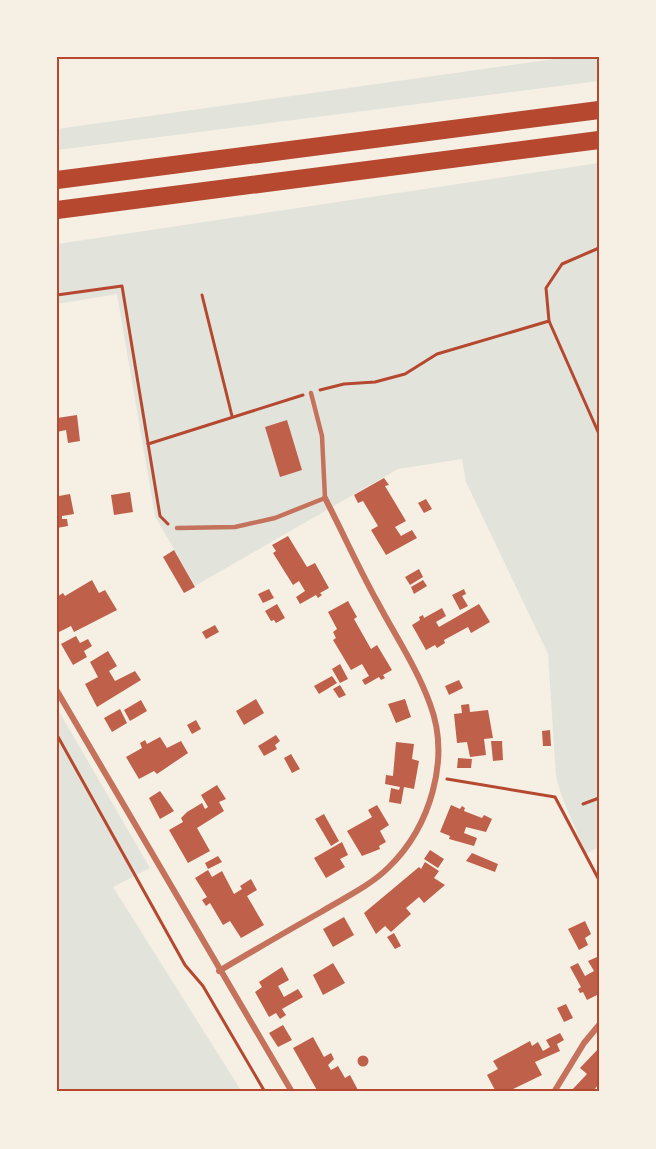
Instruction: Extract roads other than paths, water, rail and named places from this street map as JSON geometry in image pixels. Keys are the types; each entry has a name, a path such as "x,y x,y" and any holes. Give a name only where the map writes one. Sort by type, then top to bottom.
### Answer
{"highway":[{"path":"57,180 599,110"},
{"path":"57,210 599,140"}],"street":[{"path":"219,971 366,885 389,867 407,847 426,815 437,778 437,741 431,706 414,668 325,498"},
{"path":"57,691 291,1092"},
{"path":"554,1092 584,1042 599,1025"}],"lane":[{"path":"177,528 235,527 275,518 325,498 322,436 311,393"}]}
